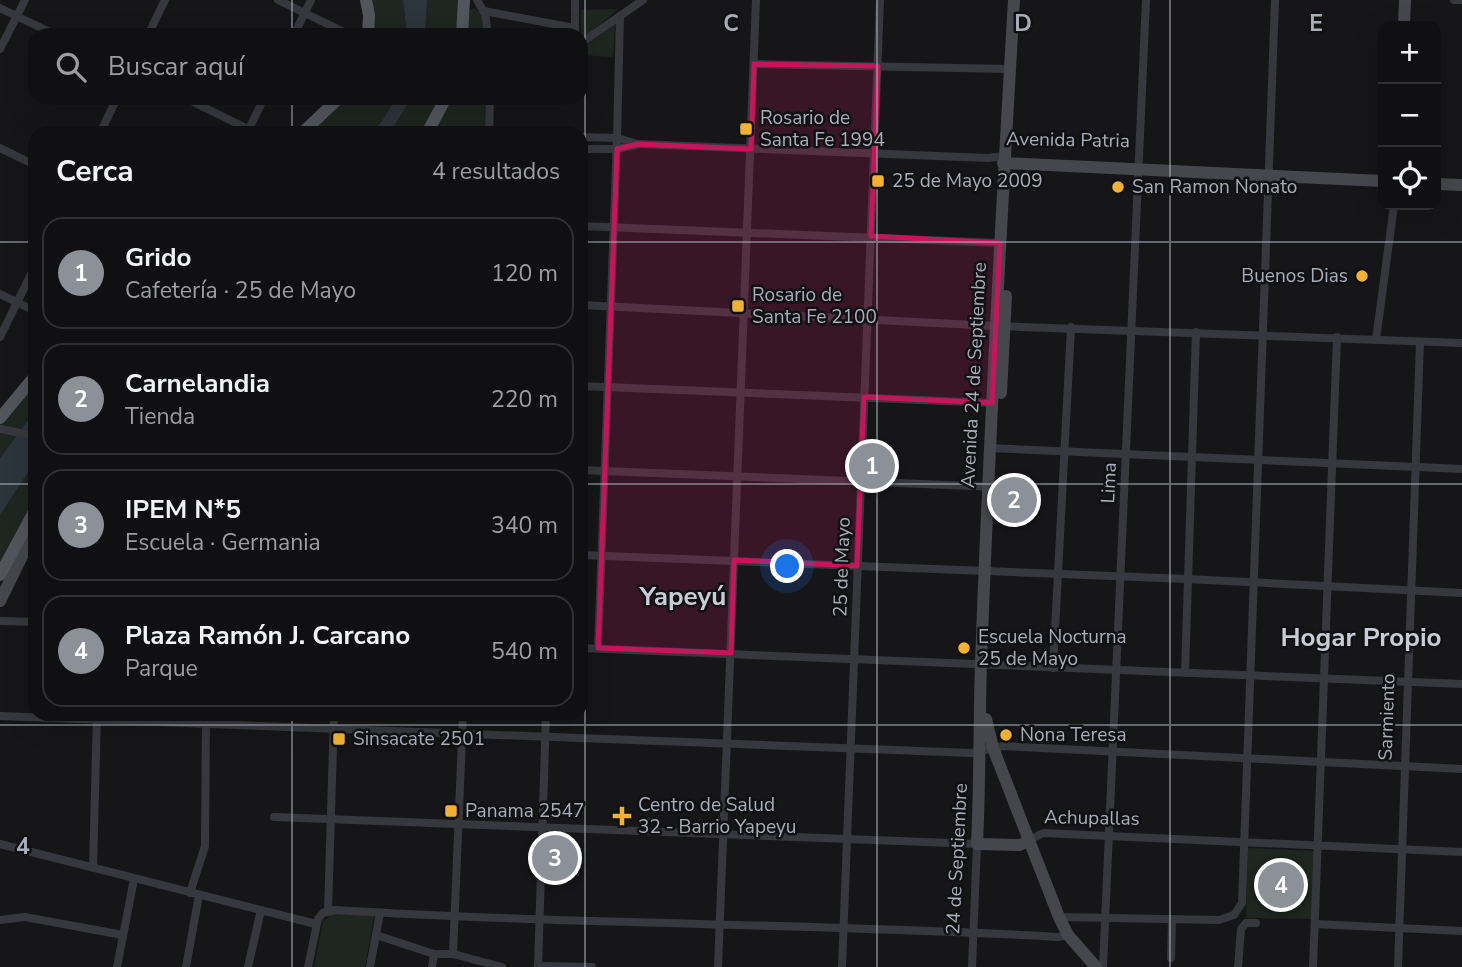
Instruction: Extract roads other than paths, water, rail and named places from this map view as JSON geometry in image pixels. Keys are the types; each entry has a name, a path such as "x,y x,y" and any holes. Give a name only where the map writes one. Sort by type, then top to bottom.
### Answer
{"main road":[{"path":"366,0 368,28"},
{"path":"463,28 464,0"},
{"name":"Avenida 24 de Septiembre","path":"987,750 985,665 1014,0"},
{"path":"1404,21 1405,0"},
{"path":"309,126 332,105"},
{"path":"431,126 442,105"},
{"name":"Avenida 24 de Septiembre","path":"994,448 992,403 1000,326 1000,243 1008,163"},
{"name":"Avenida Patria","path":"1008,163 1139,164 1378,181"},
{"name":"Avenida Patria","path":"1269,172 1378,175"},
{"path":"1441,177 1462,178"},
{"path":"1441,184 1462,185"},
{"path":"2,426 28,387"},
{"path":"1,573 28,523"},
{"path":"1,573 28,533"},
{"path":"0,601 28,545"},
{"path":"987,750 1068,935 1096,967"},
{"name":"24 de Septiembre","path":"977,844 987,750"},
{"name":"Achupallas","path":"977,844 1020,845 1028,841"}],"street":[{"path":"0,50 25,0"},
{"path":"152,28 166,0"},
{"path":"278,0 335,28"},
{"path":"297,28 311,0"},
{"path":"477,0 484,10 487,28"},
{"path":"575,0 575,28"},
{"path":"588,38 643,0"},
{"path":"718,967 756,0"},
{"name":"25 de Mayo","path":"842,967 880,0"},
{"name":"Lima","path":"1102,967 1118,670 1146,0"},
{"path":"1059,917 1225,919 1234,915 1242,903 1275,0"},
{"path":"1454,0 1462,0"},
{"path":"0,8 42,28"},
{"path":"484,10 562,28"},
{"path":"598,648 620,16"},
{"path":"754,64 1010,69"},
{"path":"103,126 114,105"},
{"path":"198,105 239,126"},
{"path":"252,126 261,105"},
{"path":"489,126 490,105"},
{"path":"588,137 617,138 638,145"},
{"path":"588,149 617,149 638,145"},
{"name":"Avenida Patria","path":"638,145 988,158 1008,163"},
{"path":"0,148 28,162"},
{"path":"1376,340 1393,210"},
{"path":"588,226 1000,243"},
{"path":"0,337 28,280"},
{"path":"0,294 28,308"},
{"path":"588,305 1000,326 1337,337 1462,344"},
{"path":"1053,668 1071,327"},
{"path":"1185,673 1196,332"},
{"path":"1313,967 1337,337"},
{"name":"Sarmiento","path":"1398,967 1420,342"},
{"path":"588,386 992,403"},
{"path":"2,426 28,434"},
{"path":"994,448 1462,469"},
{"path":"588,470 993,487"},
{"path":"588,555 1121,576 1462,593"},
{"path":"0,621 28,622"},
{"path":"588,648 1462,684"},
{"path":"0,716 28,716"},
{"path":"93,868 97,721"},
{"path":"159,721 850,748 987,750 1003,746 1462,769"},
{"path":"328,911 334,721"},
{"path":"453,954 463,721"},
{"path":"546,721 538,967 592,967"},
{"path":"186,967 194,894 205,846 206,724"},
{"name":"Achupallas","path":"274,817 977,844"},
{"name":"Achupallas","path":"1028,841 1043,833 1462,852"},
{"path":"0,844 316,924"},
{"name":"24 de Septiembre","path":"972,967 977,844"},
{"path":"117,967 134,879"},
{"path":"248,967 261,910"},
{"path":"308,967 316,924 320,915 328,911 1058,937 1068,935"},
{"path":"370,967 380,913"},
{"path":"0,920 25,917 123,935"},
{"path":"1171,958 1172,919"},
{"path":"1238,967 1241,929 1246,923 1256,923"},
{"path":"1315,924 1462,931"},
{"path":"376,935 434,954 453,954 500,967"},
{"path":"432,967 434,954"}],"place":[{"name":"Rosario de Santa Fe 1994","path":"746,129"},
{"name":"25 de Mayo 2009","path":"878,181"},
{"name":"San Ramon Nonato","path":"1118,187"},
{"name":"Buenos Dias","path":"1362,276"},
{"name":"Rosario de Santa Fe 2100","path":"738,306"},
{"name":"Grido","path":"872,466"},
{"name":"Carnelandia","path":"1014,500"},
{"name":"Escuela Nocturna 25 de Mayo","path":"964,648"},
{"name":"Nona Teresa","path":"1006,735"},
{"name":"Sinsacate 2501","path":"339,739"},
{"name":"Panama 2547","path":"451,811"},
{"name":"Centro de Salud 32 - Barrio Yapeyu","path":"622,816"},
{"name":"IPEM N*5","path":"555,858"},
{"name":"Plaza Ramón J. Carcano","path":"1281,885"}],"district":[{"name":"Yapeyú","path":"683,596"},
{"name":"Hogar Propio","path":"1361,637"}]}
